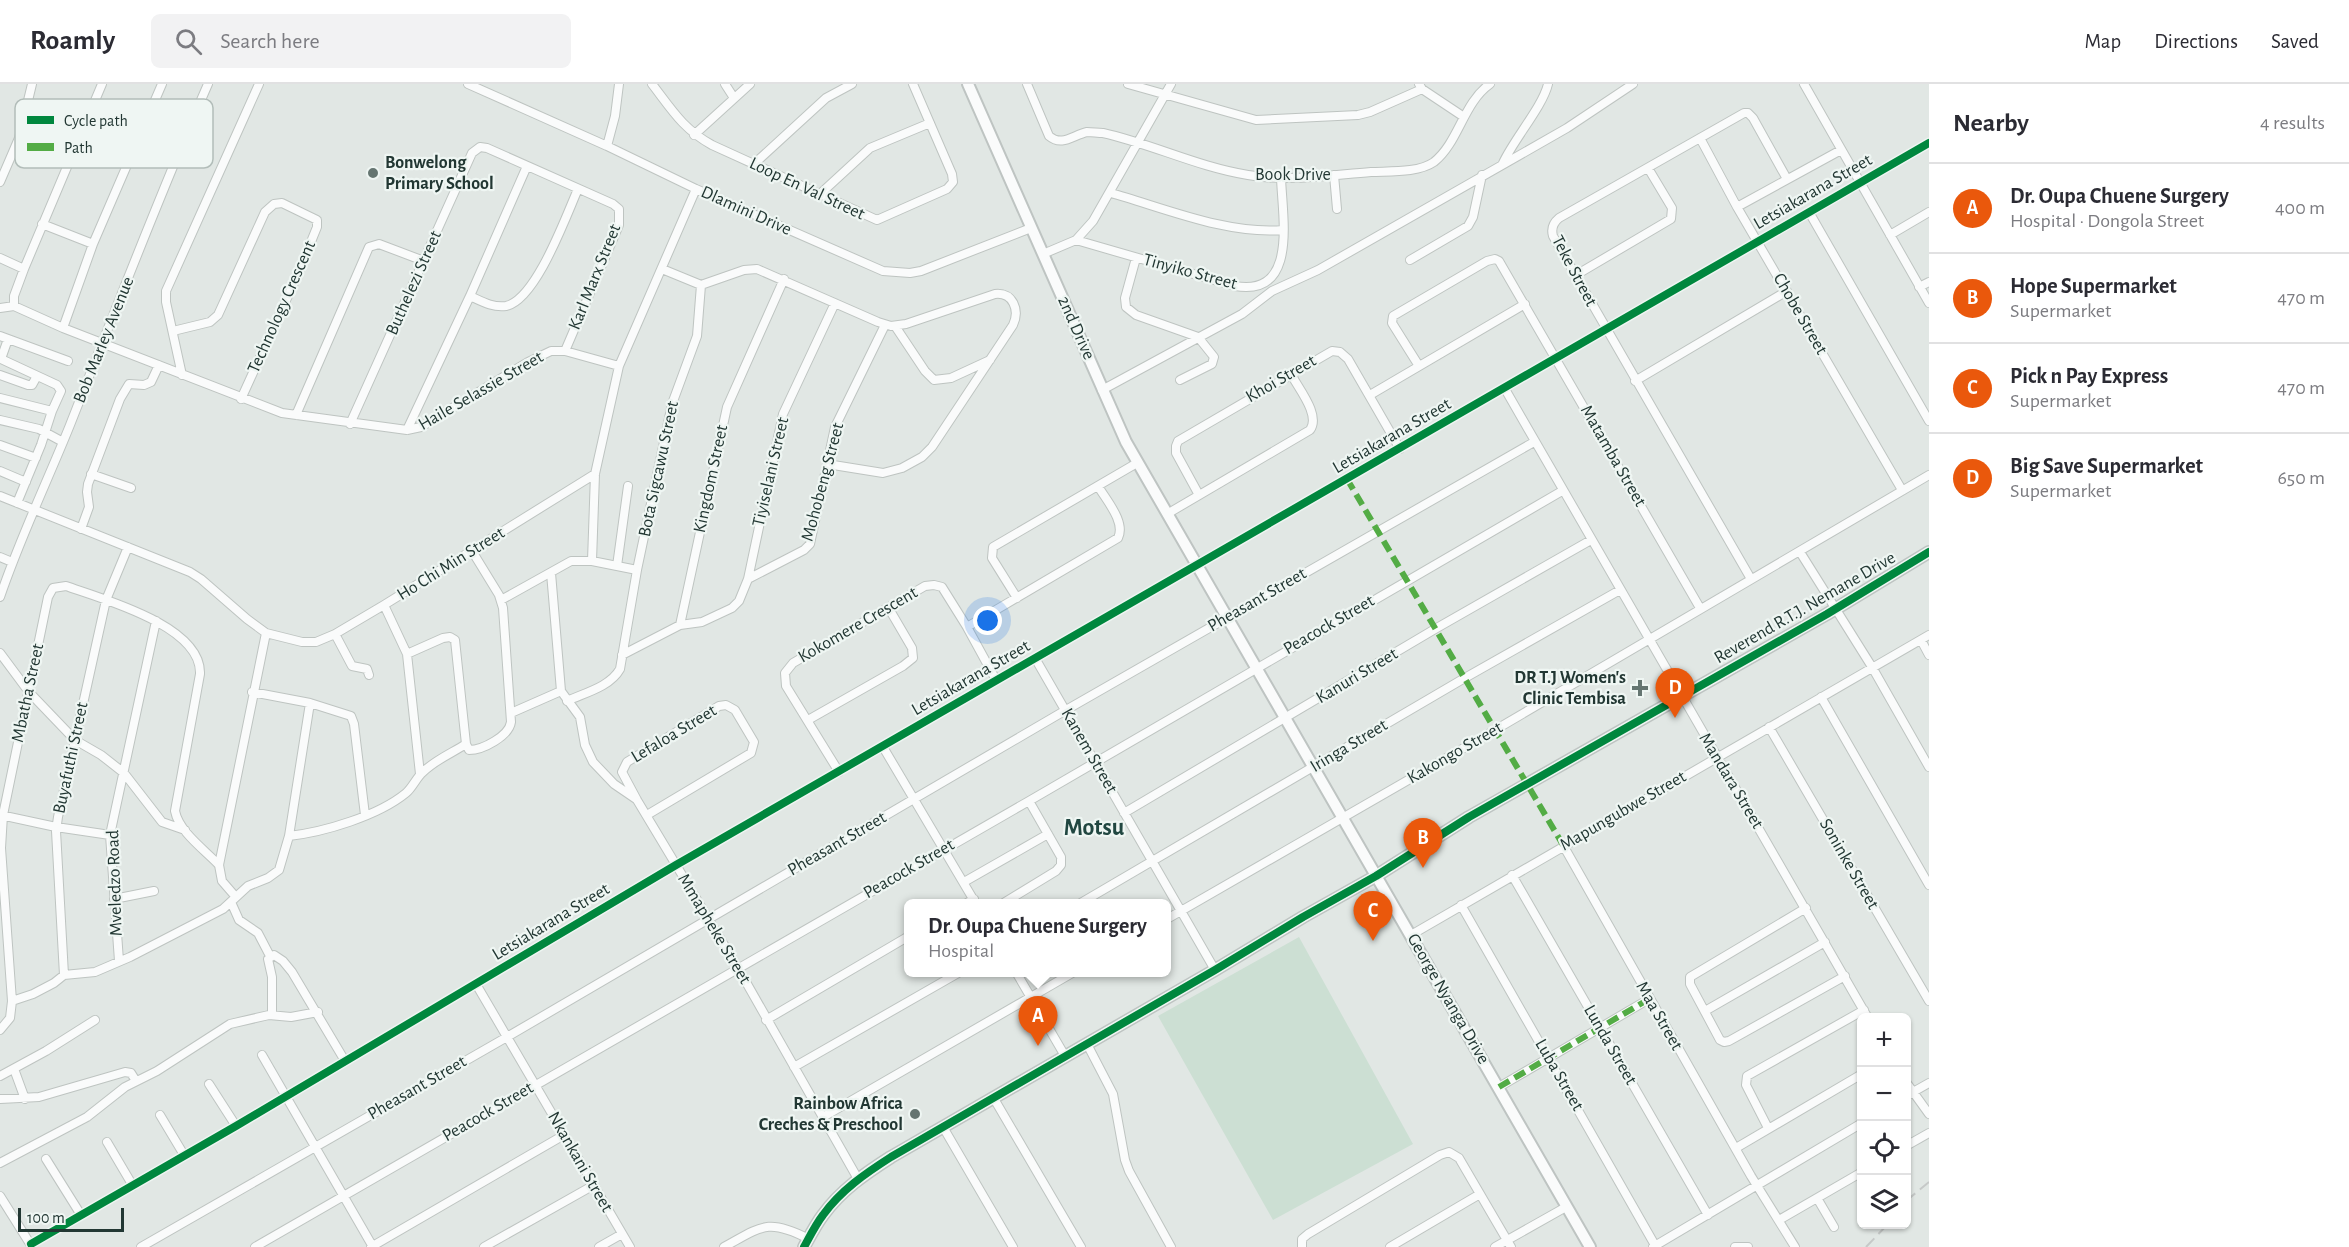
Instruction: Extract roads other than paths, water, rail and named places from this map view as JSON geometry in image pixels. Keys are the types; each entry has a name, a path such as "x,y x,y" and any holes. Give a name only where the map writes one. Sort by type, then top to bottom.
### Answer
{"street":[{"path":"28,99 32,84"},
{"path":"96,99 102,84"},
{"path":"156,99 162,84"},
{"name":"Bob Marley Avenue","path":"202,99 208,84"},
{"path":"182,375 165,300 166,291 259,84"},
{"name":"Dlamini Drive","path":"468,84 870,266 900,273 921,271 1031,228"},
{"path":"607,146 615,116 619,84"},
{"name":"Loop En Val Street","path":"652,84 676,116 694,135 877,220 947,189 953,182 952,174 913,84"},
{"path":"725,84 734,98"},
{"path":"694,135 750,84"},
{"path":"754,164 822,102 852,84"},
{"name":"2nd Drive","path":"968,84 1102,390 1137,463 1197,565"},
{"name":"Book Drive","path":"1027,84 1052,139 1064,141 1087,132 1095,132 1236,172 1262,177 1334,175 1426,166 1438,158 1482,91 1490,84"},
{"path":"1128,84 1237,115 1266,120 1358,115 1370,112 1421,87 1464,117"},
{"path":"1043,254 1076,240 1093,221 1171,84"},
{"path":"1503,163 1509,148 1545,94 1548,84"},
{"path":"1102,390 1242,314 1272,291 1318,270 1567,128 1634,84"},
{"path":"1804,84 1929,303"},
{"name":"Teke Street","path":"1751,579 1553,236 1554,223 1741,114 1748,113 1753,118 1787,179"},
{"path":"820,194 870,148 930,123"},
{"name":"Chobe Street","path":"1700,138 1737,207 1902,490"},
{"name":"Letsiakarana Street","path":"32,1246 676,865 1929,143"},
{"path":"0,182 15,147"},
{"name":"Karl Marx Street","path":"483,147 617,206 620,219 565,351"},
{"name":"Buthelezi Street","path":"351,424 472,153 477,148 483,147"},
{"path":"1737,207 1841,150"},
{"path":"407,430 470,296 527,166"},
{"path":"0,308 14,306 14,296 24,269 66,168"},
{"path":"63,328 93,244 126,168"},
{"name":"Bob Marley Avenue","path":"0,597 12,562 63,442 172,168"},
{"path":"1576,275 1671,219 1672,208 1648,168"},
{"path":"1334,175 1337,208"},
{"path":"1410,260 1468,226 1473,217 1482,175"},
{"path":"1272,291 1266,282 1275,274 1281,261 1283,230 1281,177"},
{"path":"470,296 497,306 513,304 520,299 539,274 578,189"},
{"path":"592,561 595,474 619,366 696,189"},
{"path":"1110,193 1232,228 1256,231 1283,230"},
{"name":"Technology Crescent","path":"173,331 210,322 217,316 270,206 282,203 317,220 317,227 298,274 241,399"},
{"path":"1809,212 1929,421"},
{"path":"1890,235 1929,212"},
{"path":"42,224 93,244"},
{"name":"Tinyiko Street","path":"1076,240 1235,286 1252,288 1266,282"},
{"path":"296,415 369,247 379,244 424,261"},
{"path":"0,258 24,269"},
{"path":"1136,258 1125,298 1126,307 1136,315 1198,337 1214,357 1212,364 1180,380"},
{"name":"Matamba Street","path":"1419,366 1392,323 1395,314 1491,259 1502,263 1700,608"},
{"path":"662,268 701,285 750,268 760,269 885,325 895,326 995,294 1003,294 1013,303 1016,319 932,447 922,457 902,468 883,473 827,464"},
{"name":"Kingdom Street","path":"680,625 727,406 784,279"},
{"path":"1919,287 1929,282"},
{"name":"Bota Sigcawu Street","path":"567,701 613,679 620,669 637,570 672,404 697,336 701,285"},
{"path":"1635,381 1787,291"},
{"name":"Tiyiselani Street","path":"680,625 702,622 736,604 742,597 748,579 783,414 835,303"},
{"path":"1370,395 1525,304"},
{"name":"Haile Selassie Street","path":"14,306 63,328 282,413 407,430 421,428 542,354 558,350 565,351 619,366"},
{"name":"Mohobeng Street","path":"748,579 809,546 832,437 885,325"},
{"path":"895,326 934,380 951,378 990,360"},
{"path":"17,502 58,400 60,388 1,359 4,338 68,361"},
{"name":"Khoi Street","path":"1199,495 1176,453 1178,441 1326,353 1340,352 1348,359 1400,448"},
{"path":"81,529 89,507 87,492 92,474 126,388 134,383 144,385 151,382 159,365"},
{"path":"1167,514 1313,426 1313,414 1291,374"},
{"path":"0,375 28,386 32,385 37,376"},
{"name":"Mandara Street","path":"1505,389 1865,1013"},
{"path":"0,398 52,411"},
{"path":"0,420 35,428 63,442"},
{"name":"Pheasant Street","path":"141,1247 507,1037 1066,710 1534,442"},
{"path":"0,445 36,458"},
{"path":"1017,598 992,558 993,547 1137,463"},
{"path":"0,471 26,482"},
{"path":"92,474 131,488"},
{"name":"Ho Chi Min Street","path":"0,496 175,566 201,579 266,633 309,643 335,634 595,474"},
{"name":"Kakongo Street","path":"1171,917 1929,475"},
{"path":"617,566 627,486"},
{"path":"967,627 1118,538 1121,530 1118,521 1098,486"},
{"name":"Peacock Street","path":"255,1247 1562,491"},
{"name":"Kanuri Street","path":"1124,813 1591,540"},
{"name":"Buyafuthi Street","path":"64,975 56,827 106,600 128,547"},
{"path":"407,654 443,638 455,640 466,744 470,750 473,750 505,734 510,726 511,713 504,616 501,600 472,551"},
{"path":"1800,552 1872,667 1929,767"},
{"name":"Reverend R.T.J. Nemane Drive","path":"807,1243 823,1215 858,1179 891,1157 1298,921 1377,878 1469,818 1836,608 1929,552"},
{"path":"0,557 12,562"},
{"path":"501,600 571,561 592,561 637,570"},
{"name":"George Nyanga Drive","path":"1197,565 1590,1247"},
{"path":"511,713 561,691 551,573"},
{"name":"Mbatha Street","path":"0,1030 10,1017 12,1001 1,861 1,815 48,597 52,588 66,586 106,600"},
{"name":"Kokomere Crescent","path":"838,772 785,683 785,673 789,666 925,586 938,586 946,591 996,680"},
{"name":"Iringa Street","path":"1086,899 1314,768 1463,678 1620,590"},
{"path":"106,600 170,629 194,652 201,666 176,804 177,820 219,865"},
{"path":"384,605 407,654 420,774"},
{"path":"808,720 903,666 912,658 912,648 888,608"},
{"name":"Mveledzo Road","path":"12,1001 24,998 54,983 64,975 95,972 119,961 110,835 156,621"},
{"path":"622,655 680,625"},
{"path":"266,633 252,692 219,865 222,881 233,899 239,920 258,933 270,956 268,959 272,977 272,1015"},
{"path":"335,634 352,666 367,669 369,675"},
{"name":"Mapungubwe Street","path":"1411,935 1929,635"},
{"path":"1920,640 1929,655"},
{"path":"0,652 29,692 75,740 109,760 124,773 157,818 168,825 185,830"},
{"name":"Kanem Street","path":"1035,658 1215,970"},
{"name":"Mmapheke Street","path":"561,691 580,717 585,745 593,762 614,784 638,800 738,968 858,1179"},
{"path":"252,692 310,703 351,716 365,815"},
{"path":"1821,697 1929,885"},
{"path":"119,961 224,909 248,886 268,878 279,870 285,857 289,836 310,703"},
{"name":"Lefaloa Street","path":"638,800 622,772 627,762 719,706 732,707 754,742 751,753 647,815"},
{"name":"Soninke Street","path":"1769,727 1929,1001"},
{"path":"289,836 312,832 365,815 408,792 420,774 466,744"},
{"path":"883,747 974,899"},
{"path":"1009,899 1061,866 1061,857 1029,801"},
{"path":"1,815 56,827 110,835"},
{"path":"964,882 1048,834"},
{"name":"Maa Street","path":"1563,845 1757,1185 1795,1247"},
{"name":"Lunda Street","path":"1512,875 1708,1215"},
{"path":"114,899 154,891"},
{"name":"Luba Street","path":"1461,905 1655,1246"},
{"path":"1806,908 1691,976 1689,983 1720,1040 1725,1042 1845,976"},
{"path":"766,1020 904,939"},
{"path":"1705,1011 1825,942"},
{"path":"270,956 277,957 287,966 318,1012 345,1062"},
{"path":"794,1067 951,977"},
{"path":"1019,977 1065,1056"},
{"path":"823,1117 1065,977"},
{"name":"Nkankani Street","path":"476,984 630,1247"},
{"path":"1499,1088 1650,999"},
{"path":"0,1163 87,1117 136,1081 230,1024 272,1015 291,1017 318,1012"},
{"path":"1768,1128 1746,1085 1747,1076 1857,1019"},
{"path":"0,1076 95,1020"},
{"path":"1087,1044 1113,1094 1129,1171 1171,1247"},
{"path":"262,1055 373,1247 564,1135"},
{"path":"14,1069 25,1098"},
{"path":"0,1099 39,1097 125,1072 131,1073 136,1081"},
{"path":"1736,1148 1857,1077"},
{"path":"1911,1093 1929,1083"},
{"path":"209,1084 236,1126"},
{"path":"1911,1095 1929,1114"},
{"path":"993,1097 1081,1247"},
{"path":"160,1115 184,1155"},
{"path":"1655,1246 1857,1126"},
{"path":"943,1127 1013,1247"},
{"path":"1911,1143 1929,1133"},
{"path":"107,1142 133,1186"},
{"path":"1302,1247 1301,1242 1305,1236 1445,1153 1453,1153 1459,1158 1509,1244"},
{"path":"46,1159 81,1215"},
{"path":"1779,1220 1857,1175"},
{"path":"484,1247 594,1185"},
{"path":"1390,1247 1480,1194"},
{"path":"0,1196 4,1211 32,1246"},
{"path":"1817,1198 1834,1227"},
{"path":"1495,1247 1509,1244 1566,1207"},
{"path":"724,1247 754,1230 767,1226 781,1226 807,1243"},
{"path":"599,1247 622,1234"},
{"path":"1735,1247 1748,1247"}],"railway":[{"path":"1911,1197 1929,1182"},
{"path":"1866,1247 1883,1229"}],"place":[{"name":"Bonwelong Primary School","path":"373,173"},
{"name":"DR T.J Women's Clinic Tembisa","path":"1640,688"},
{"name":"Big Save Supermarket","path":"1675,718"},
{"name":"Hope Supermarket","path":"1423,868"},
{"name":"Pick n Pay Express","path":"1373,941"},
{"name":"Dr. Oupa Chuene Surgery","path":"1038,1046"},
{"name":"Rainbow Africa Creches & Preschool","path":"915,1114"}],"district":[{"name":"Motsu","path":"1094,828"}]}
